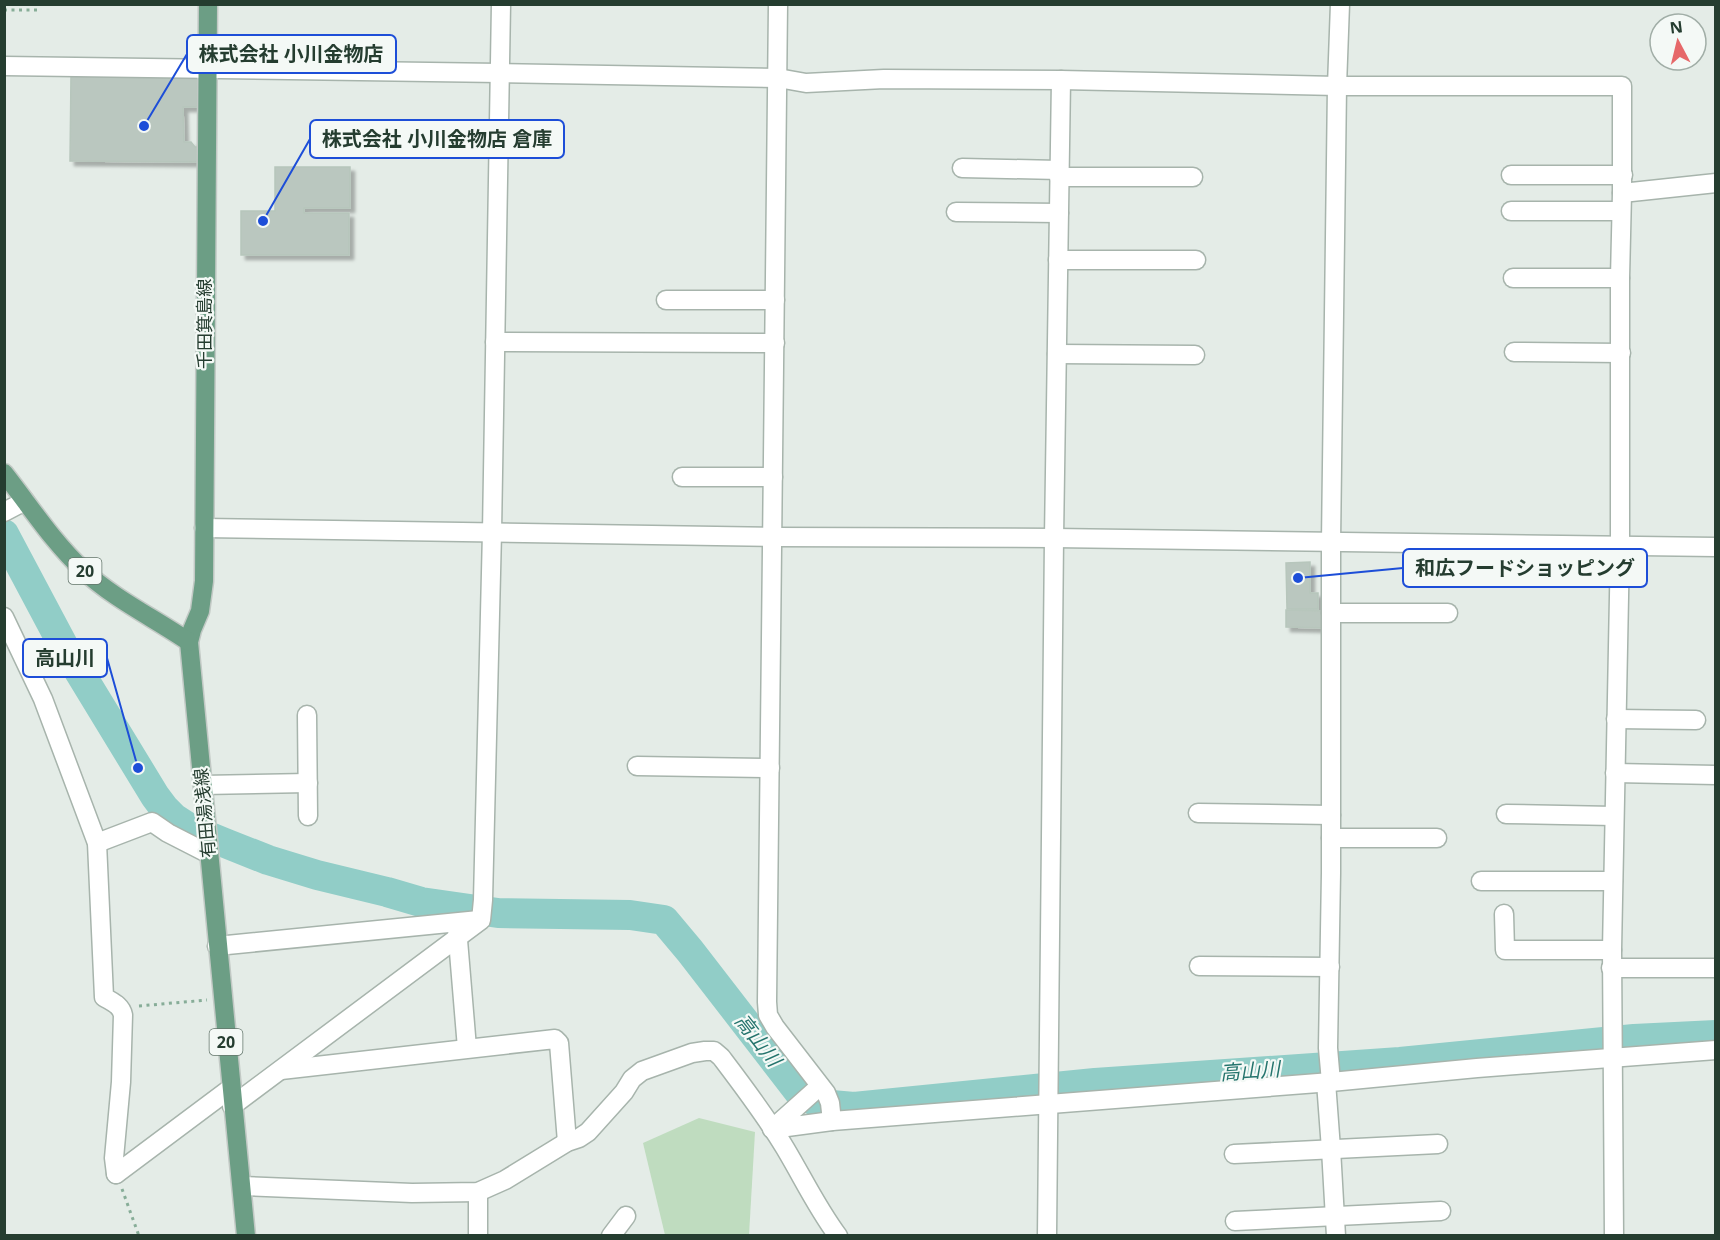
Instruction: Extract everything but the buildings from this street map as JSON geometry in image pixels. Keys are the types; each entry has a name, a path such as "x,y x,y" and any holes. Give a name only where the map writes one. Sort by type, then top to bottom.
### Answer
{"main road":[{"name":"千田箕島線","path":"189,642 202,599 208,4"},
{"name":"20","path":"4,473 49,533 83,570 114,595 189,642"},
{"name":"有田湯浅線","path":"189,642 246,1236"}],"street":[{"path":"4,617 43,699 97,843 104,997 119,1006 123,1015 121,1082 114,1158 116,1173 232,1097 279,1070 457,930 481,920 492,532 501,4"},
{"path":"778,4 767,1002 768,1015 775,1027 828,1098 832,1121"},
{"path":"1336,1236 1328,1048 1331,542 1340,4"},
{"path":"4,66 778,78 806,83 884,79 1337,86 1622,86 1620,546 1611,959 1614,1236"},
{"path":"1047,1236 1061,80"},
{"path":"962,168 1059,174 1193,177"},
{"path":"1511,175 1622,193"},
{"path":"1511,211 1622,193 1716,183"},
{"path":"956,213 1059,213"},
{"path":"1058,260 1196,260"},
{"path":"1513,278 1620,278"},
{"path":"666,300 775,300"},
{"path":"495,342 775,344"},
{"path":"1514,352 1621,352"},
{"path":"1057,354 1195,355"},
{"path":"682,477 773,477"},
{"path":"4,512 25,501"},
{"path":"204,528 772,537 1054,538 1716,547"},
{"path":"1331,613 1448,613"},
{"path":"307,715 308,816"},
{"path":"1616,719 1696,720"},
{"path":"637,766 770,768"},
{"path":"1615,773 1716,774"},
{"path":"203,785 308,783"},
{"path":"1198,813 1331,815"},
{"path":"1506,814 1614,816"},
{"path":"97,843 152,822 168,833 208,851"},
{"path":"1331,838 1437,838"},
{"path":"1481,882 1613,881"},
{"path":"1504,914 1505,950 1716,968"},
{"path":"217,946 457,930"},
{"path":"457,930 467,1048"},
{"path":"1199,966 1329,967"},
{"path":"279,1070 555,1040 559,1043 567,1142"},
{"path":"772,1129 832,1121 1716,1050"},
{"path":"242,1186 412,1193 478,1192 504,1180 588,1132 624,1092 632,1079 642,1071 677,1057 714,1051 751,1096 838,1236"},
{"path":"772,1129 820,1086"},
{"path":"1234,1154 1438,1144"},
{"path":"478,1192 478,1236"},
{"path":"1235,1221 1441,1211"},
{"path":"611,1236 626,1216"}],"path":[{"path":"4,10 39,10"},
{"path":"119,1006 222,999"},
{"path":"116,1173 138,1236"}],"green space":[{"path":"699,1118 755,1132 749,1235 665,1235 643,1143"}],"waterway":[{"name":"高山川","path":"4,534 63,645 155,796 174,818 191,829 268,860 421,902 498,913 630,915 664,920 799,1092 820,1104 854,1107 1095,1083 1400,1062 1634,1039 1716,1035"}],"place":[{"name":"株式会社 小川金物店","path":"144,126"},
{"name":"株式会社 小川金物店 倉庫","path":"263,221"},
{"name":"和広フードショッピング","path":"1298,578"},
{"name":"高山川","path":"138,768"}]}
